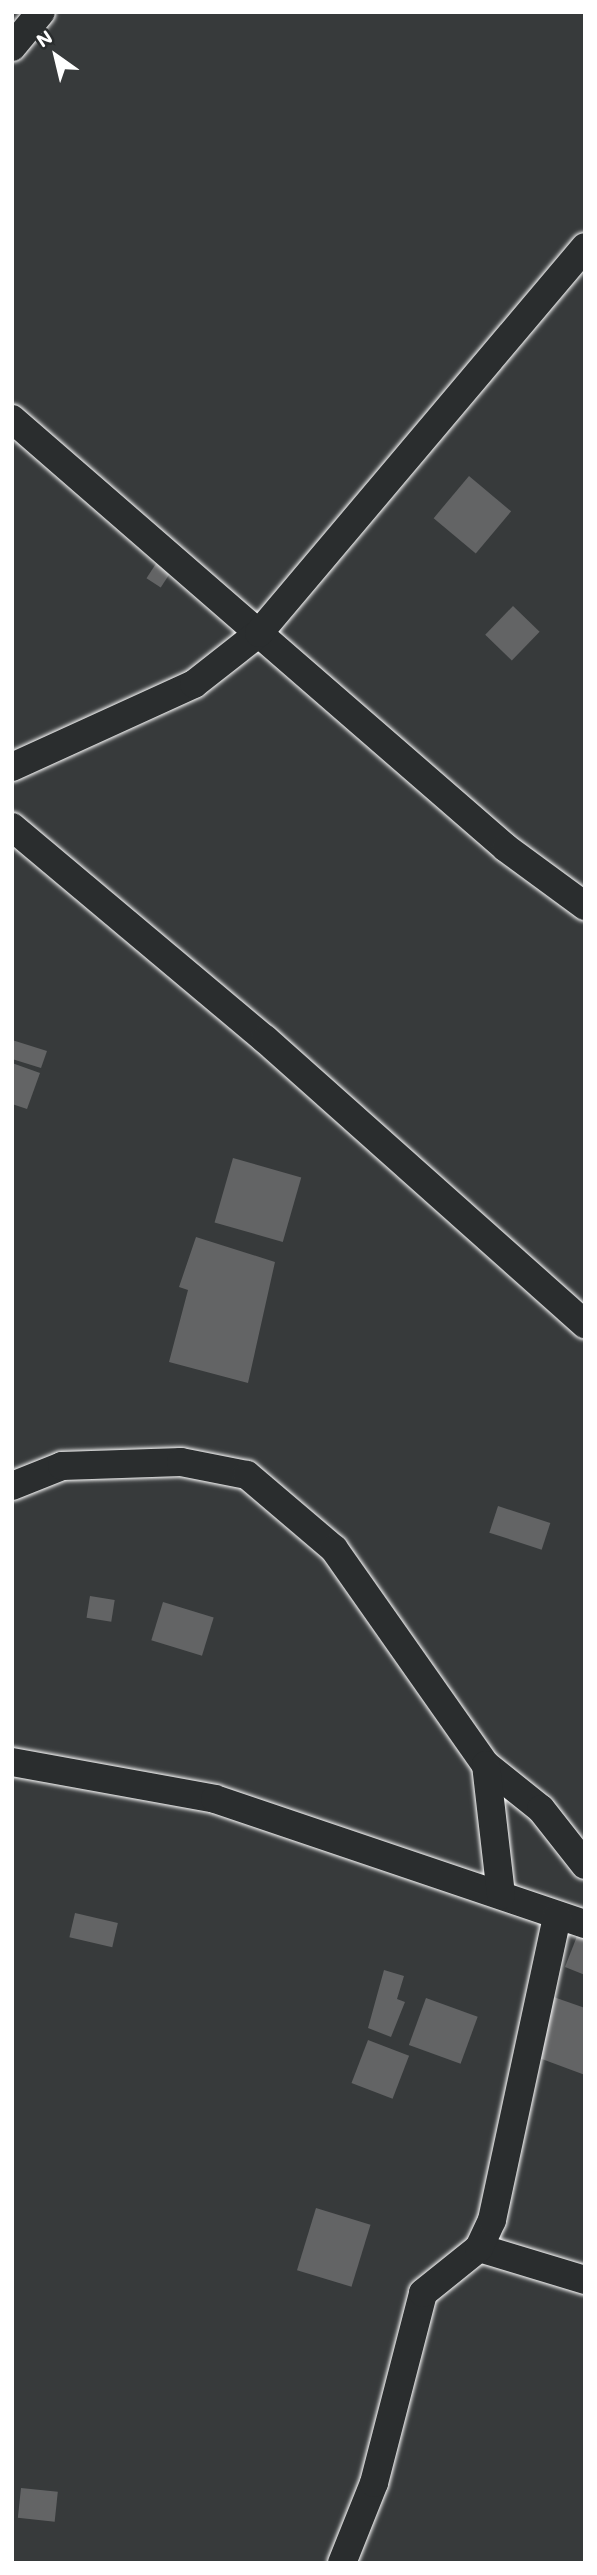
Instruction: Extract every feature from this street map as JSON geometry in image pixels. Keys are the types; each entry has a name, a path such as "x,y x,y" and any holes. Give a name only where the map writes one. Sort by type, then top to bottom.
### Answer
{"street":[{"path":"12,47 33,15"},
{"path":"12,768 194,684 259,633 585,247"},
{"path":"12,419 506,848 585,905"},
{"path":"12,827 265,1039 585,1324"},
{"path":"12,1486 62,1466 181,1462 247,1475 334,1549 485,1765 541,1809 585,1865"},
{"path":"12,1762 215,1799 585,1924"},
{"path":"485,1765 501,1895"},
{"path":"342,2563 374,2483 423,2293 479,2248 492,2220 557,1916"},
{"path":"479,2248 585,2280"}],"building":[{"path":"469,476 511,511 476,553 434,518"},
{"path":"159,559 173,568 161,588 146,578"},
{"path":"513,606 540,632 512,660 485,635"},
{"path":"12,1040 47,1051 41,1068 12,1059"},
{"path":"12,1063 40,1073 27,1109 12,1104"},
{"path":"233,1158 301,1178 283,1242 215,1222"},
{"path":"196,1237 275,1262 248,1383 169,1362 188,1290 179,1287"},
{"path":"498,1506 550,1523 542,1550 489,1533"},
{"path":"90,1596 115,1600 111,1622 87,1618"},
{"path":"163,1602 214,1617 202,1656 151,1640"},
{"path":"75,1913 118,1923 112,1947 69,1937"},
{"path":"579,1931 585,1934 585,1975 565,1967"},
{"path":"384,1970 404,1976 397,1999 405,2002 391,2037 368,2028"},
{"path":"545,1994 585,2008 585,2075 523,2052"},
{"path":"426,1998 478,2017 461,2064 409,2045"},
{"path":"368,2040 409,2056 393,2099 352,2083"},
{"path":"316,2208 371,2225 352,2287 297,2270"},
{"path":"21,2488 58,2492 55,2522 18,2518"}]}
